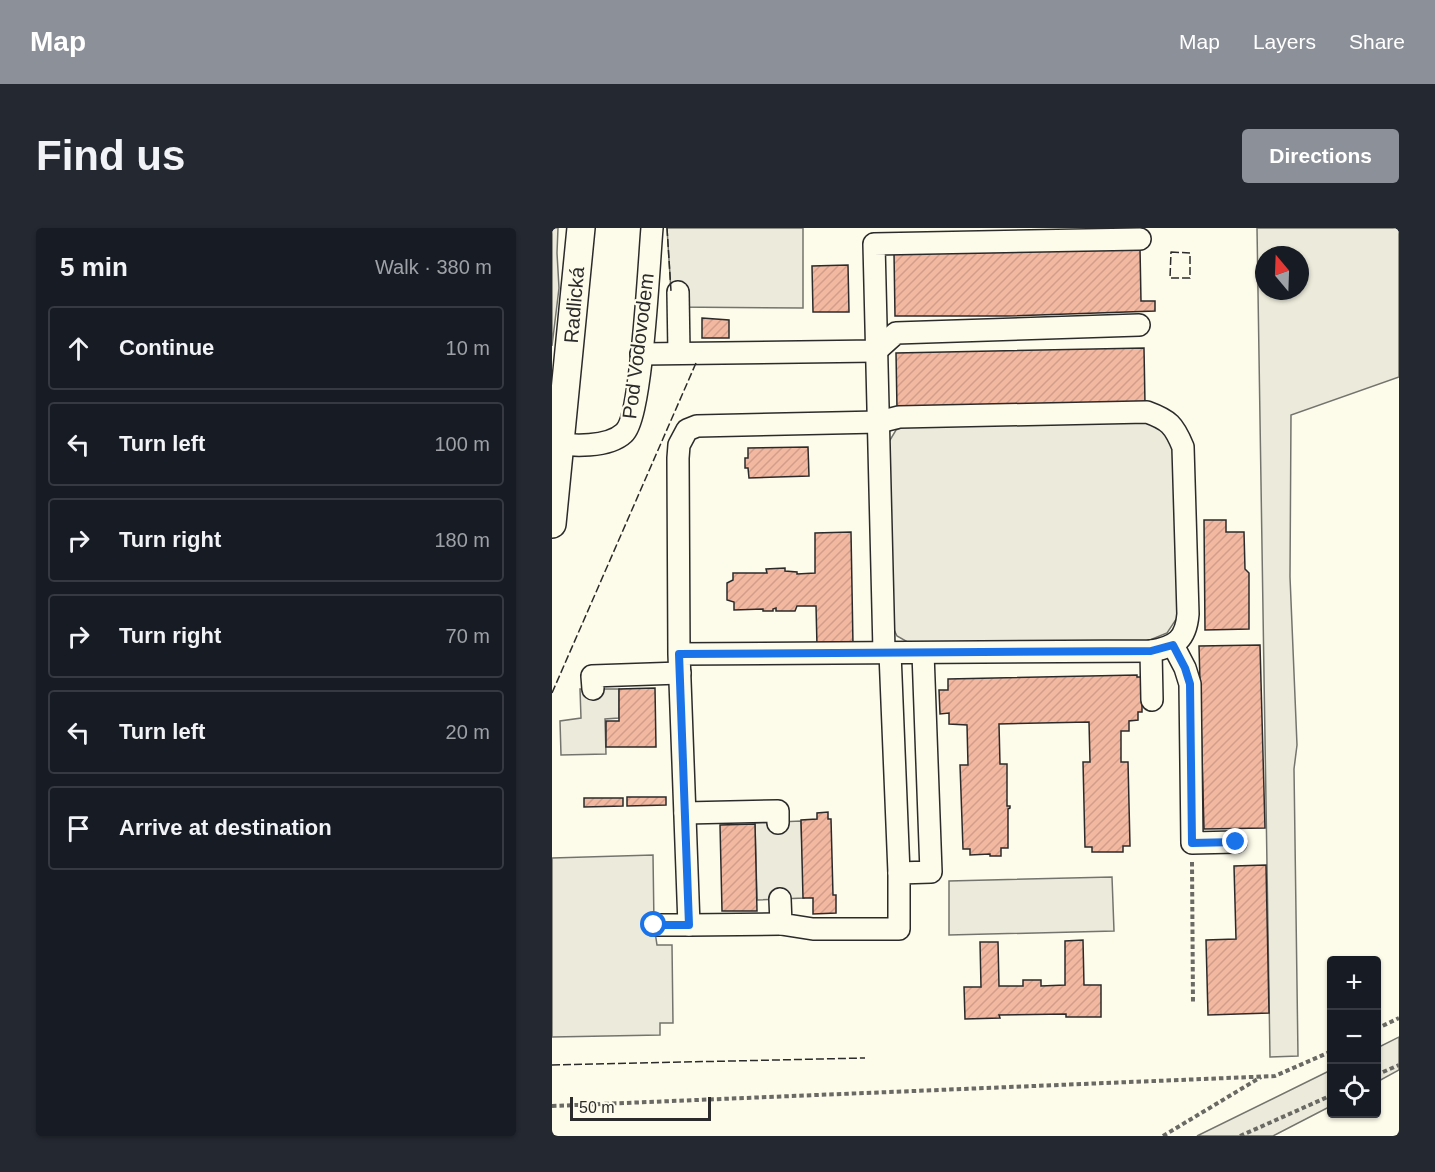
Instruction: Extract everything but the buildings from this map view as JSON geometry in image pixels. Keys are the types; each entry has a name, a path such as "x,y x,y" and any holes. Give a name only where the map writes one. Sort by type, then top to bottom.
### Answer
{"main road":[{"name":"Radlická","path":"552,524 556,444 581,228"}],"street":[{"name":"Pod Vodovodem","path":"556,444 597,443 618,438 632,420 641,354 652,228"},
{"path":"654,925 781,924 813,929 899,929 899,873 887,652 874,244 1140,239"},
{"path":"678,292 679,353"},
{"path":"641,354 876,351 896,333 1139,325"},
{"path":"593,689 592,676 680,664 887,652 1151,651 1173,645 1184,634 1188,614 1183,447 1176,429 1164,418 1147,412 899,417 879,422 697,426 684,433 679,445 678,458 680,664 689,925"},
{"path":"1173,645 1185,668 1190,684 1192,843 1236,842"},
{"path":"1151,651 1152,700"},
{"path":"899,873 931,872 923,653"},
{"path":"685,813 778,811 778,823"},
{"path":"780,899 781,924"}],"path":[{"path":"1192,843 1193,1004"},
{"path":"1381,1027 1399,1018"},
{"path":"552,1106 1262,1077 1275,1076 1327,1054"},
{"path":"1381,1074 1399,1065"},
{"path":"1163,1136 1262,1077"},
{"path":"1240,1136 1327,1097"}],"shaded area":[{"path":"552,228 558,228 559,288 552,346"},
{"path":"667,228 803,228 803,308 672,307"},
{"path":"1257,228 1399,228 1399,377 1291,415 1290,577 1297,745 1294,769 1298,1056 1270,1057 1258,300 1309,300 1309,246 1257,246"},
{"path":"1151,420 1168,434 1176,453 1179,615 1167,633 1145,642 911,644 897,636 888,617 887,445 896,430 914,422"},
{"path":"580,689 619,689 619,718 605,719 606,754 561,755 560,721 581,718"},
{"path":"801,821 804,898 757,900 755,823"},
{"path":"653,855 654,925 657,945 672,945 673,1023 660,1023 660,1035 552,1037 552,858"},
{"path":"1112,877 1114,931 949,935 949,881"},
{"path":"1399,1037 1399,1070 1381,1080 1381,1064 1381,1046"},
{"path":"1327,1072 1327,1108 1273,1136 1197,1136"}],"fence":[{"path":"667,228 671,291"},
{"path":"1171,252 1190,253 1190,278 1170,278 1171,252"},
{"path":"552,693 696,363"},
{"path":"552,1065 865,1058"}],"route":[{"path":"654,925 689,925 679,654 1151,651 1173,645 1185,668 1190,684 1192,843 1236,842"}]}
